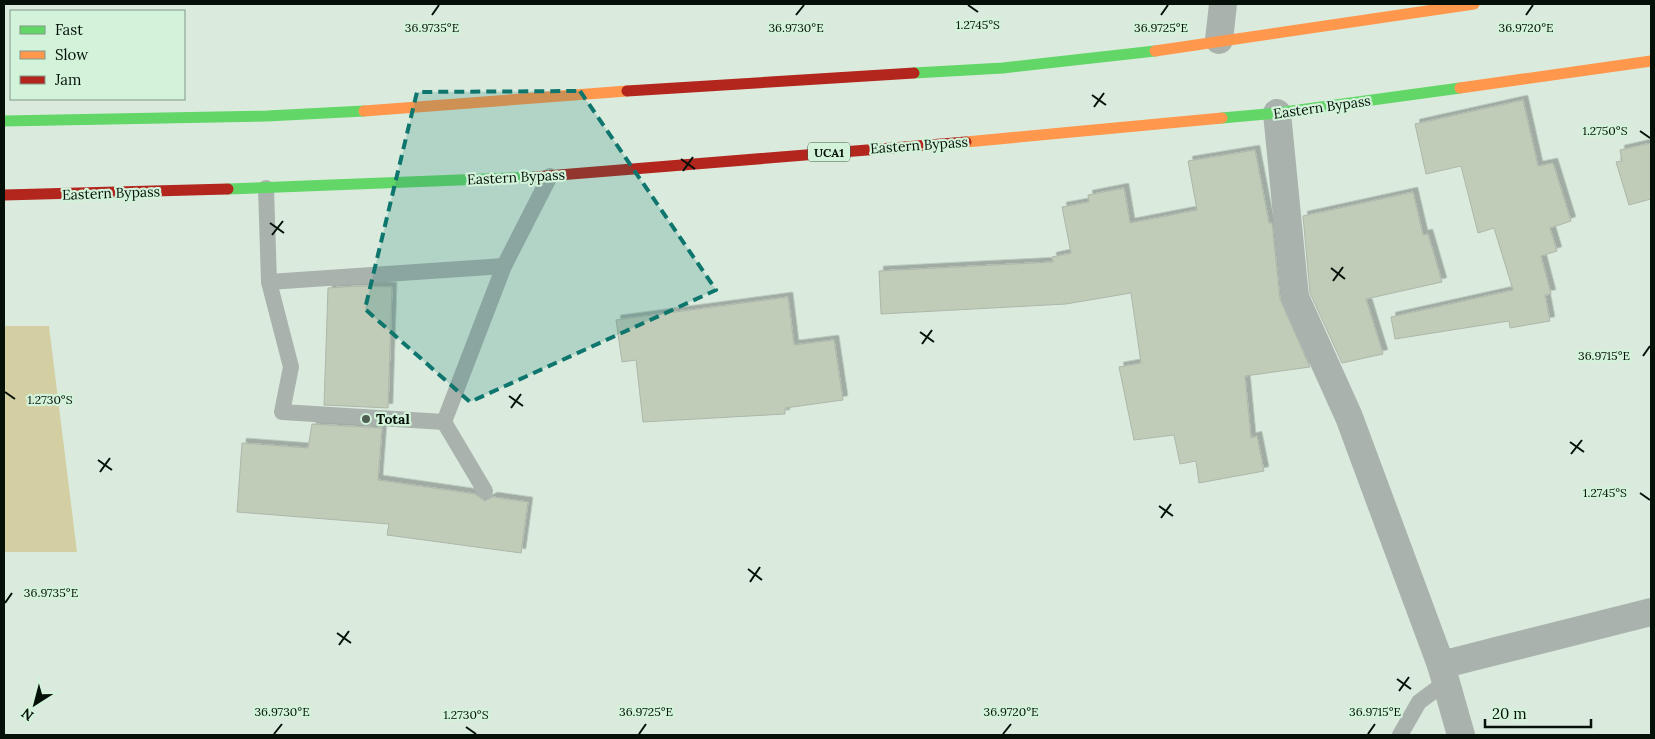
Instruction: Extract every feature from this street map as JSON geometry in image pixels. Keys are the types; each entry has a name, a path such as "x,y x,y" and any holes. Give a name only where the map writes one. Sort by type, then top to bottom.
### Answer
{"main road":[{"path":"4,121 267,116 431,108 599,93 1003,68 1108,58 1219,40 1474,4"},
{"name":"Eastern Bypass","path":"4,195 266,188 550,176 1008,139 1277,113 1651,61"}],"street":[{"path":"1219,40 1223,4"},
{"path":"1277,113 1295,297 1349,417 1444,674 1461,735"},
{"path":"1444,674 1651,612"}],"lane":[{"path":"444,422 504,266 550,176"},
{"path":"266,188 269,282 291,367 282,412 444,422"},
{"path":"269,282 504,266"},
{"path":"444,422 485,491"},
{"path":"1400,735 1419,702 1444,674"}],"highlighted area":[{"path":"580,91 716,290 470,402 365,309 417,92"}],"shaded area":[{"path":"4,326 49,326 77,552 4,552"}],"building":[{"path":"1523,100 1538,166 1553,163 1571,221 1550,228 1557,251 1541,256 1551,294 1545,295 1550,321 1510,328 1509,321 1395,339 1391,317 1513,290 1494,228 1478,233 1461,166 1426,174 1415,124"},
{"path":"1651,143 1651,199 1629,205 1616,162 1622,161 1620,150"},
{"path":"1255,150 1269,223 1272,223 1280,299 1310,367 1245,376 1251,438 1257,436 1264,471 1199,483 1196,461 1180,464 1174,435 1134,440 1119,367 1141,363 1131,293 1066,304 881,314 879,271 1053,262 1052,257 1071,253 1062,207 1089,202 1088,195 1124,188 1130,223 1197,210 1188,161"},
{"path":"1413,192 1423,235 1428,234 1442,282 1366,299 1383,354 1342,363 1310,293 1303,216"},
{"path":"358,286 392,287 388,408 324,405 328,288"},
{"path":"788,297 794,345 834,340 843,400 785,408 785,414 643,422 636,360 622,362 616,320"},
{"path":"312,424 382,428 378,480 475,494 485,501 493,497 528,502 521,553 387,535 389,524 237,512 242,443 308,448"}],"traffic: fast":[{"path":"914,73 1003,68 1155,51"},
{"path":"1222,118 1277,113 1460,88"},
{"path":"4,121 267,116 364,111"},
{"path":"228,189 534,177"}],"traffic: slow":[{"path":"1155,51 1474,4"},
{"path":"1460,88 1651,61"},
{"path":"364,111 627,91"},
{"path":"966,142 1222,118"}],"traffic: jam":[{"path":"627,91 914,73"},
{"path":"534,177 966,142"},
{"path":"4,195 228,189"}],"place":[{"name":"Total","path":"366,419"}]}
